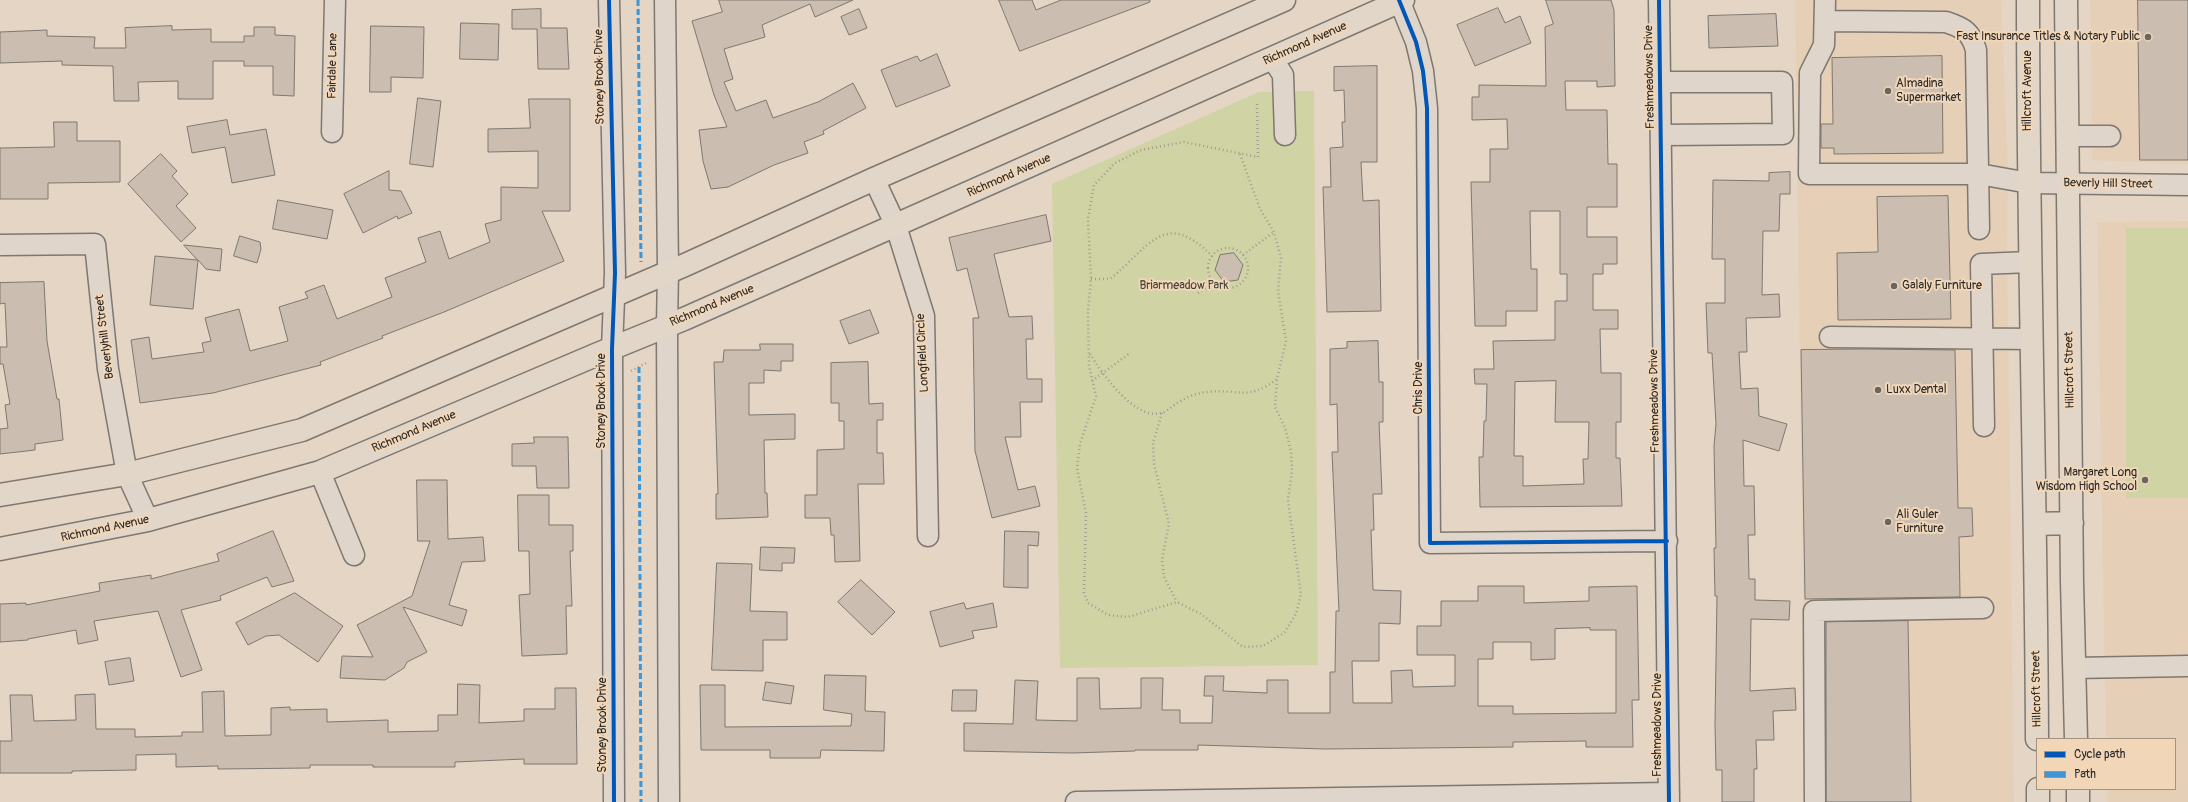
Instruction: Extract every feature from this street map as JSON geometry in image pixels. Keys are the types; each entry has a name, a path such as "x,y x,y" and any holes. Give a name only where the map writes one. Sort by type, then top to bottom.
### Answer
{"main road":[{"path":"0,496 127,474 302,430 668,272 874,179 1284,0"},
{"name":"Richmond Avenue","path":"0,549 148,520 320,472 667,326 896,226 1400,0"},
{"name":"Hillcroft Avenue","path":"2028,0 2029,183"},
{"name":"Hillcroft Street","path":"2066,0 2076,738"},
{"name":"Hillcroft Street","path":"2029,183 2037,738"},
{"path":"2035,524 2072,523"},
{"path":"2038,790 2038,802"},
{"path":"2078,790 2078,802"}],"street":[{"name":"Fairdale Lane","path":"332,132 335,0"},
{"name":"Stoney Brook Drive","path":"609,0 614,295 612,349 614,802"},
{"path":"665,0 668,272 669,802"},
{"name":"Chris Drive","path":"1400,0 1416,42 1423,71 1427,108 1430,543 1667,541"},
{"name":"Freshmeadows Drive","path":"1659,0 1667,541 1669,797"},
{"path":"1825,0 1825,21 1946,22 1959,26 1972,37 1976,50 1979,229"},
{"name":"Beverly Hill Street","path":"1825,21 1824,45 1810,73 1809,174 1979,174 2029,183 2188,185"},
{"path":"1272,58 1283,75 1285,135"},
{"path":"1660,82 1782,82 1783,134 1661,135"},
{"path":"2068,136 2110,136"},
{"name":"Longfield Circle","path":"874,179 896,226 924,316 928,536"},
{"name":"Beverlyhill Street","path":"0,245 95,244 108,369 127,474 148,520"},
{"path":"1984,426 1981,264 2030,262"},
{"path":"1830,337 2032,339"},
{"path":"320,472 354,555"},
{"path":"1816,802 1814,611 1983,608"},
{"path":"2074,668 2188,666"},
{"path":"1076,802 1669,797"}],"path":[{"path":"1176,602 1128,617 1108,615 1088,603 1084,593 1086,513 1077,468 1080,444 1096,396 1089,366 1090,353 1088,311 1091,279 1088,219 1094,185 1115,162 1141,150 1184,142 1258,157 1257,103"},
{"path":"1162,413 1153,443 1154,464 1169,524 1162,560 1164,577 1176,602 1201,614 1243,647 1263,646 1284,633 1296,614 1301,596 1288,500 1292,470 1291,451 1285,428 1275,407 1277,378 1286,341 1278,291 1281,258 1274,232 1260,209 1240,154"},
{"path":"1243,255 1274,232"},
{"path":"1091,279 1110,279 1147,243 1165,234 1185,235 1200,244 1212,256"},
{"path":"1223,248 1236,250 1243,255 1248,270 1242,282 1228,288 1220,286 1214,282 1208,269 1212,256 1223,248"},
{"path":"1198,293 1214,282"},
{"path":"1090,353 1102,374 1124,398 1143,412 1162,413 1193,395 1209,392 1250,393 1266,386 1277,378"},
{"path":"1092,381 1130,353"},
{"path":"625,373 650,361"}],"shaded area":[{"path":"1795,0 2001,0 2008,167 2007,248 2014,802 1806,802"},
{"path":"2090,0 2188,0 2188,164 2092,160"},
{"name":"Margaret Long Wisdom High School","path":"2188,221 2188,802 2107,802 2107,790 2176,790 2176,738 2106,738 2097,222"}],"green space":[{"name":"Briarmeadow Park","path":"1314,91 1318,665 1060,668 1052,184 1259,92"},
{"path":"2126,228 2188,228 2188,498 2126,498"}],"building":[{"path":"719,0 853,0 815,17 810,4 762,25 765,37 724,49 733,79 724,82 736,111 766,100 773,118 818,102 853,83 866,108 823,131 824,134 804,142 808,153 774,165 728,187 711,189 703,161 699,130 727,127 714,95 692,21 722,12"},
{"path":"999,0 1032,0 1036,10 1061,0 1150,0 1150,2 1020,51"},
{"path":"1546,0 1611,0 1614,10 1615,86 1597,87 1597,81 1565,81 1566,110 1607,110 1608,164 1617,164 1617,207 1587,207 1587,237 1617,237 1617,264 1603,264 1603,274 1593,274 1593,310 1618,310 1618,329 1600,329 1601,373 1621,373 1621,422 1616,422 1616,458 1620,458 1622,506 1480,507 1479,457 1483,457 1487,384 1475,384 1474,369 1494,369 1493,341 1555,340 1555,301 1567,301 1567,274 1560,274 1560,211 1530,211 1531,269 1537,269 1537,311 1506,311 1506,326 1475,326 1471,182 1490,182 1490,149 1508,149 1507,119 1472,120 1472,97 1479,97 1479,85 1546,86 1545,27 1553,24","holes":["1556,381 1555,422 1589,422 1588,459 1583,459 1584,484 1523,486 1523,456 1514,456 1515,382"]},
{"path":"2138,0 2188,0 2188,160 2140,160"},
{"path":"1498,8 1505,23 1520,16 1531,43 1475,66 1457,25"},
{"path":"541,9 541,28 567,28 569,69 538,69 537,29 512,29 512,10"},
{"path":"859,9 867,28 849,35 841,17"},
{"path":"1776,14 1778,46 1709,48 1708,16"},
{"path":"461,23 499,24 498,60 460,59"},
{"path":"172,26 172,30 211,29 211,42 244,42 244,36 254,36 254,27 275,27 275,35 295,36 294,96 273,95 273,66 244,66 244,61 213,61 213,99 178,99 178,81 138,82 139,101 114,101 113,66 62,65 62,61 0,63 0,32 47,30 47,36 95,37 94,48 126,48 125,28"},
{"path":"371,26 424,27 423,78 391,77 391,92 370,92"},
{"path":"937,54 950,86 896,107 881,70 917,56 920,61"},
{"name":"Almadina Supermarket","path":"1942,56 1943,153 1834,154 1834,148 1821,148 1821,124 1833,124 1832,58"},
{"path":"1377,66 1377,162 1361,162 1363,201 1379,200 1381,311 1327,312 1323,187 1331,187 1330,148 1343,147 1342,122 1345,122 1344,90 1334,91 1334,67"},
{"path":"418,98 441,101 433,167 410,164"},
{"path":"529,99 570,99 570,211 542,211 564,261 444,312 382,336 383,338 320,362 321,365 213,393 140,403 131,340 149,337 152,359 204,352 202,343 211,341 205,318 239,309 250,351 288,341 279,307 308,298 305,292 324,285 337,319 392,297 385,278 426,262 418,238 440,231 449,259 490,242 485,224 501,220 501,187 538,188 538,151 488,152 488,129 530,128"},
{"path":"227,120 230,135 266,129 275,175 232,183 225,147 192,153 187,127"},
{"path":"54,122 77,122 77,141 120,141 120,182 48,183 48,199 0,199 0,148 54,147"},
{"path":"161,154 177,171 172,176 188,194 176,206 196,228 181,242 128,184"},
{"path":"389,171 389,190 401,191 412,213 398,219 397,216 363,233 344,194"},
{"path":"1790,172 1790,194 1780,194 1779,231 1763,231 1762,295 1779,294 1780,317 1746,318 1747,352 1739,352 1741,389 1758,388 1759,416 1787,424 1779,451 1743,440 1744,486 1754,486 1755,535 1748,535 1749,579 1755,579 1755,600 1790,601 1789,620 1751,619 1750,691 1795,688 1796,710 1773,711 1774,740 1756,740 1757,769 1754,769 1754,802 1722,802 1722,770 1716,770 1715,724 1717,596 1715,596 1714,548 1716,548 1714,446 1716,424 1712,353 1708,353 1706,303 1725,303 1725,259 1712,259 1713,180 1769,181 1769,173"},
{"name":"Galaly Furniture","path":"1948,196 1951,319 1838,320 1837,253 1878,252 1877,197"},
{"path":"278,200 333,210 327,239 273,229"},
{"path":"1046,215 1051,241 994,254 1009,317 1032,316 1033,339 1026,339 1027,379 1042,379 1042,402 1020,402 1021,437 1005,437 1018,490 1035,486 1040,506 992,518 975,451 973,318 979,318 967,268 957,271 949,238"},
{"path":"240,236 260,242 261,249 257,263 234,256"},
{"path":"184,245 222,249 220,271 206,269 198,260 193,309 150,305 155,256 197,260"},
{"path":"1234,253 1243,265 1238,280 1224,282 1215,270 1220,255"},
{"path":"44,282 47,341 57,399 59,399 63,440 35,444 35,450 0,454 0,429 8,428 5,405 10,404 3,364 0,364 0,347 7,347 5,303 0,304 0,283"},
{"path":"870,310 879,333 849,344 840,321"},
{"path":"1378,341 1379,382 1383,382 1383,422 1379,422 1382,494 1373,494 1374,530 1371,530 1373,590 1401,591 1400,624 1379,623 1379,661 1352,661 1353,703 1392,703 1391,671 1412,670 1413,687 1455,686 1455,655 1417,655 1417,626 1441,626 1441,601 1478,601 1478,586 1524,586 1524,603 1589,601 1589,587 1637,586 1639,700 1632,700 1633,747 1586,747 1586,741 1513,742 1513,747 1325,749 1198,745 1198,750 1135,750 1072,753 964,751 964,723 1013,724 1015,680 1038,681 1036,720 1077,721 1077,678 1099,678 1100,709 1141,708 1141,678 1163,678 1162,710 1180,710 1180,723 1212,723 1213,696 1204,696 1205,676 1224,676 1223,691 1267,693 1267,680 1288,680 1288,713 1330,713 1330,672 1335,672 1336,611 1339,611 1332,452 1338,452 1337,404 1330,405 1330,349 1347,348 1347,342","holes":["1590,628 1590,630 1616,630 1616,713 1513,714 1513,706 1478,706 1478,659 1493,659 1493,642 1531,642 1531,660 1555,659 1555,629"]},
{"path":"760,344 793,344 793,361 781,361 781,371 764,370 764,383 749,383 749,415 795,414 795,439 764,440 765,493 767,493 768,517 716,519 716,494 718,494 714,362 723,362 724,350 760,350"},
{"name":"Ali Guler Furniture","path":"1801,350 1955,350 1958,508 1972,508 1973,536 1959,537 1960,597 1805,599"},
{"path":"868,362 869,404 883,403 883,420 877,420 877,453 883,453 884,484 858,484 860,561 835,562 834,535 831,535 830,518 805,518 805,495 817,495 817,450 844,449 844,421 839,421 839,403 831,403 831,363"},
{"path":"534,437 568,437 569,488 537,488 536,466 512,466 512,444 534,443"},
{"path":"417,480 447,480 448,539 483,537 485,561 462,562 449,605 467,610 462,626 403,607 427,652 407,662 404,668 385,680 340,678 342,656 373,657 357,625 412,596 430,541 418,541"},
{"path":"518,495 549,495 549,525 573,525 573,551 570,551 572,606 566,606 567,654 522,656 519,595 530,594 529,551 519,551"},
{"path":"273,531 294,581 272,587 267,577 220,596 221,600 181,610 202,670 181,677 158,611 94,621 98,640 78,644 76,630 28,640 0,642 0,604 26,603 26,605 100,591 99,583 151,575 151,579 219,561 217,554"},
{"path":"1005,531 1039,532 1038,546 1028,545 1028,588 1004,587"},
{"path":"761,547 795,548 794,563 782,563 782,571 760,570"},
{"path":"717,563 752,564 750,611 787,612 787,640 763,640 763,671 712,670"},
{"path":"861,580 895,612 872,635 838,602"},
{"path":"295,593 343,626 318,662 279,635 266,636 248,645 236,623"},
{"path":"964,603 966,609 993,603 997,627 972,631 974,638 940,647 930,612"},
{"path":"1908,621 1911,802 1826,802 1826,622"},
{"path":"130,658 134,681 109,685 105,662"},
{"path":"825,675 866,676 865,711 885,712 884,751 821,750 820,758 770,758 770,750 701,750 700,685 725,685 725,727 851,726 852,714 824,710"},
{"path":"766,682 794,686 791,704 763,700"},
{"path":"458,684 480,685 479,723 524,721 524,709 555,709 555,688 576,688 577,764 524,764 524,759 455,762 455,767 310,765 310,768 218,769 218,766 176,767 176,754 136,755 136,770 72,771 72,773 0,773 0,741 12,741 10,695 32,695 34,721 76,720 75,695 95,694 96,729 135,729 135,737 182,736 182,732 203,732 202,692 224,691 225,736 271,735 271,708 290,707 290,710 327,709 327,722 388,720 388,732 438,731 438,715 457,715"},
{"path":"953,690 977,690 976,711 952,711"}],"marked path":[{"path":"638,0 641,262"},
{"path":"639,367 641,802"}],"cycle path":[{"path":"609,0 615,273 612,349 614,802"},
{"path":"1399,0 1416,42 1423,71 1427,108 1430,543 1667,541"},
{"path":"1659,0 1669,802"}],"place":[{"name":"Fast Insurance Titles & Notary Public","path":"2148,37"},
{"name":"Almadina Supermarket","path":"1888,91"},
{"name":"Galaly Furniture","path":"1894,286"},
{"name":"Luxx Dental","path":"1878,390"},
{"name":"Margaret Long Wisdom High School","path":"2145,480"},
{"name":"Ali Guler Furniture","path":"1888,522"}]}
